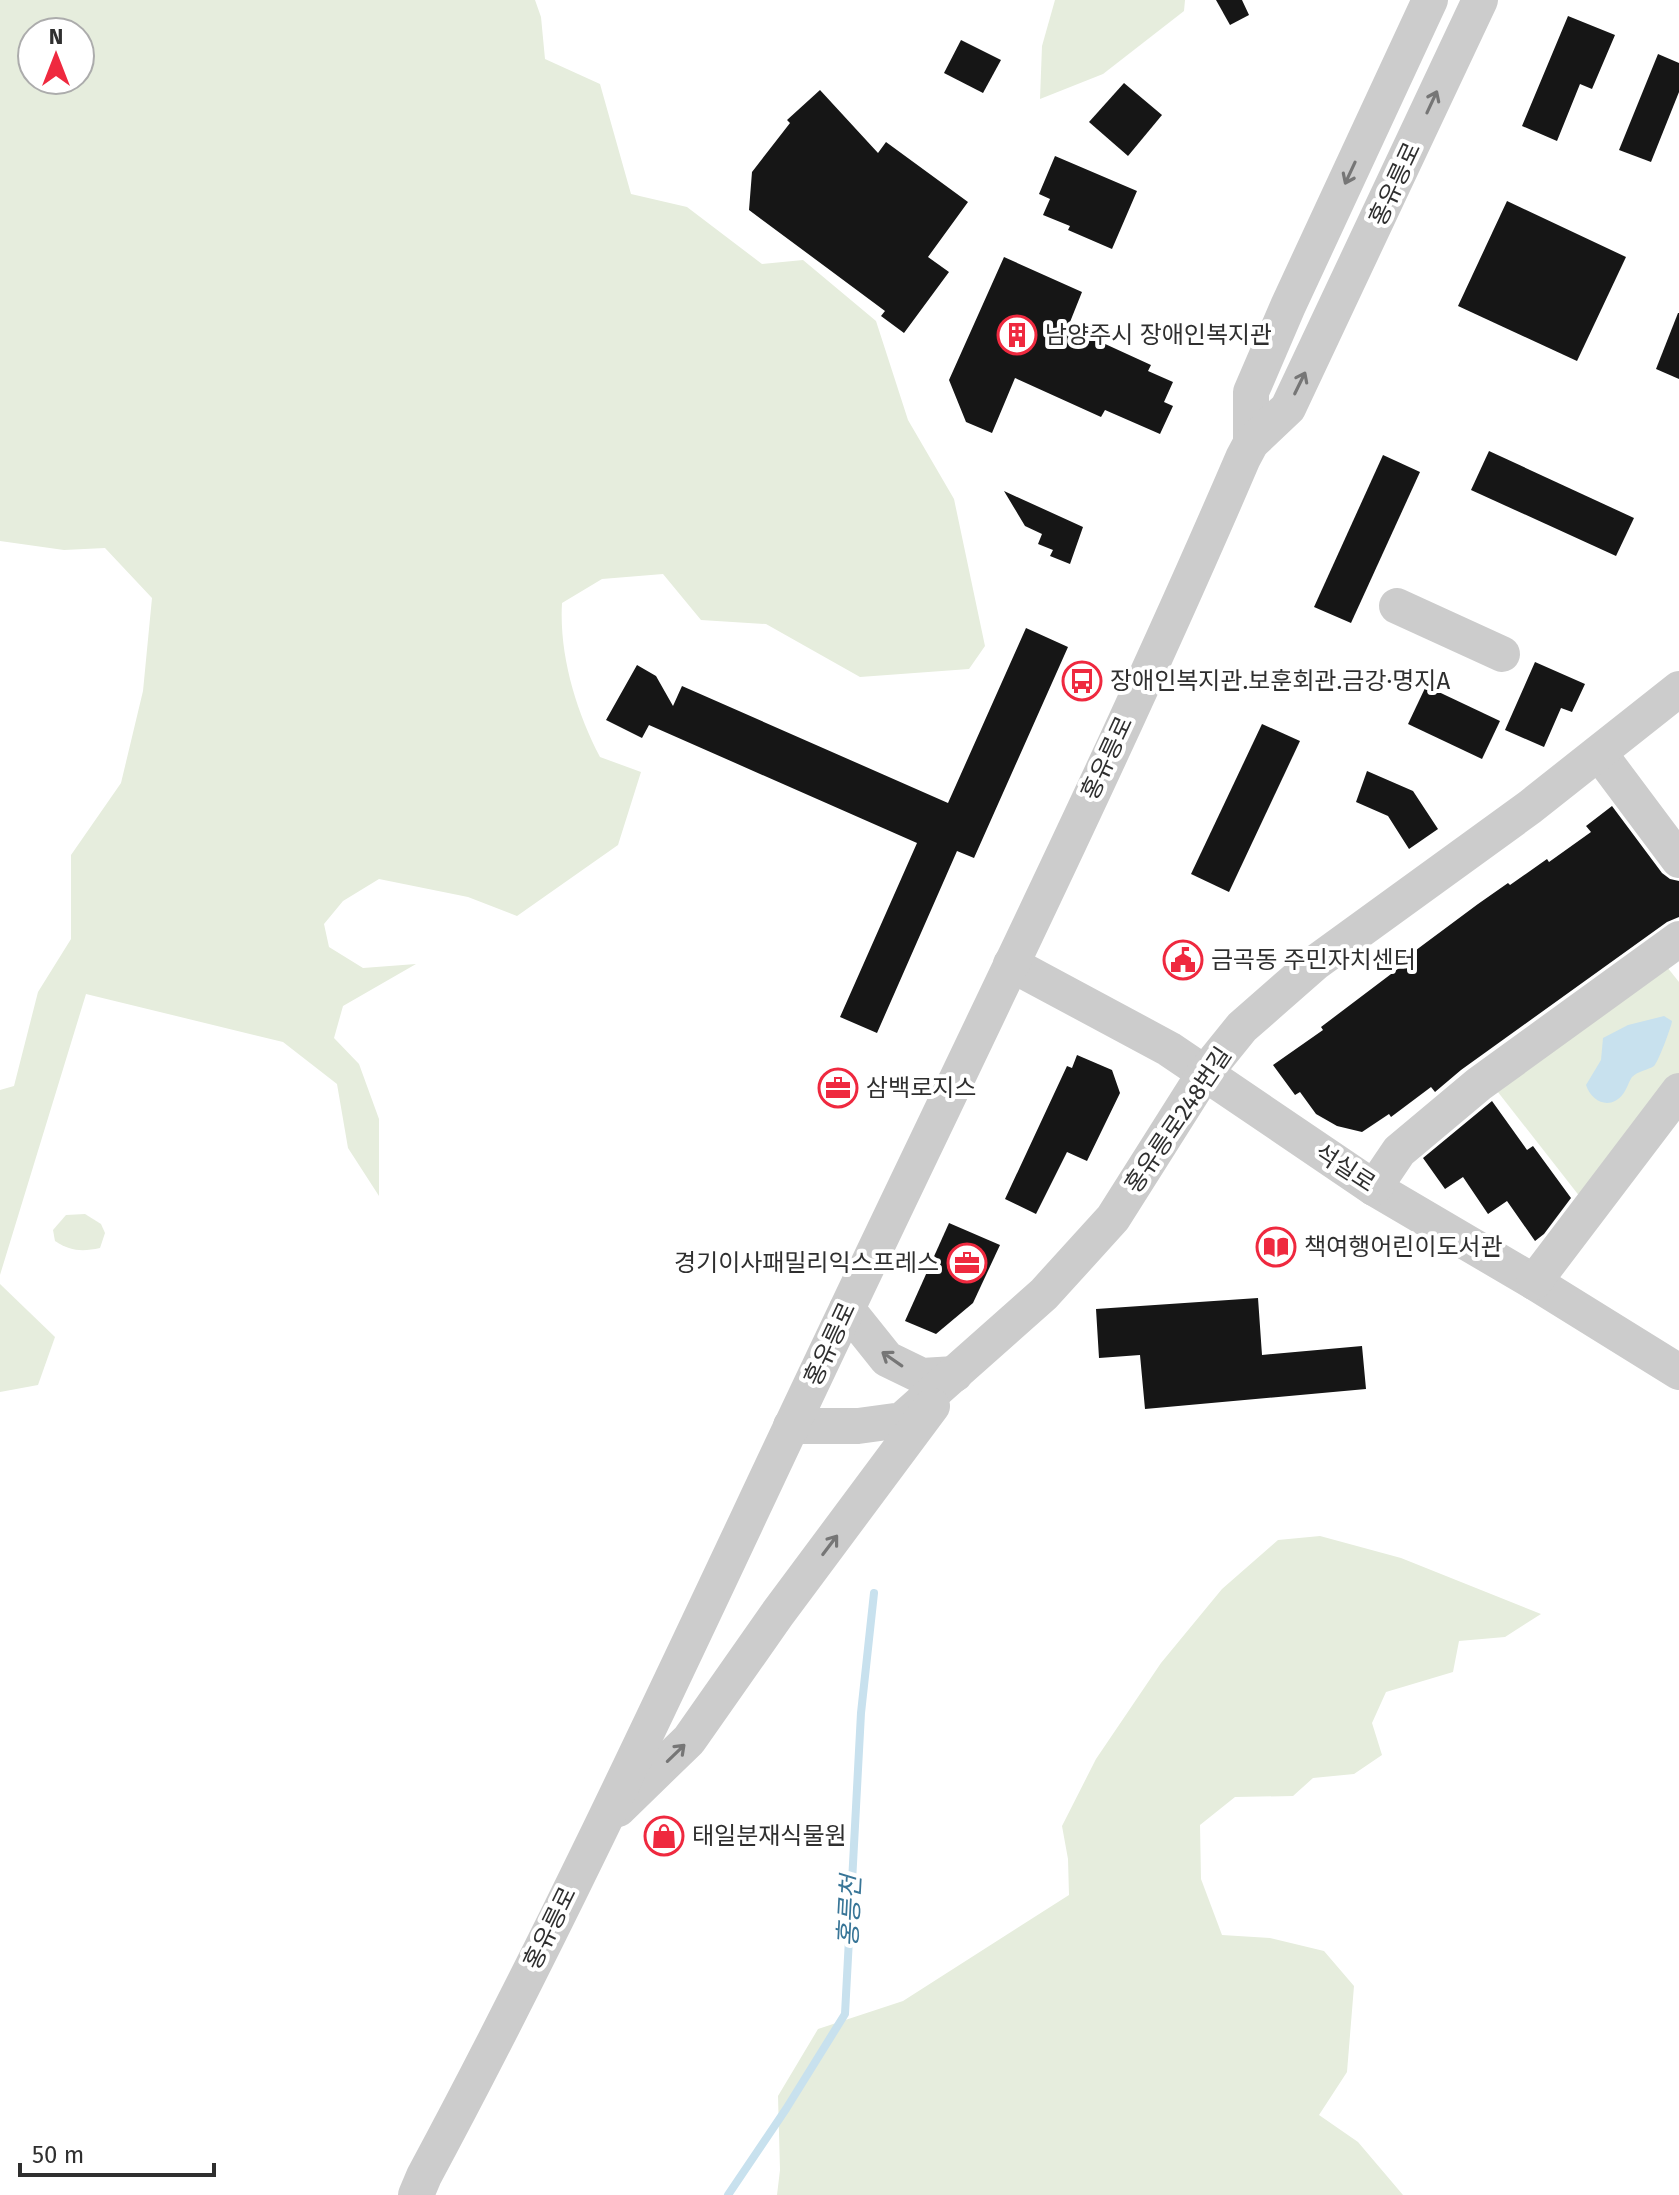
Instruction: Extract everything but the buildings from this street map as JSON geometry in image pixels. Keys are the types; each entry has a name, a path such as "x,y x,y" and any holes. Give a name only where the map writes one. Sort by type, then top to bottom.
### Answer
{"street":[{"name":"홍유릉로","path":"1251,443 1251,392 1430,0"},
{"name":"홍유릉로","path":"416,2195 490,2053 847,1309 1011,964 1251,443 1288,408 1480,0"},
{"path":"1397,606 1502,654"},
{"name":"홍유릉로248번길","path":"791,1426 858,1426 902,1420 1044,1294 1113,1218 1204,1074 1242,1027 1315,963 1530,807 1679,689"},
{"path":"1599,753 1679,860"},
{"path":"1374,1188 1399,1151 1479,1084 1679,939"},
{"name":"석실로","path":"1011,964 1169,1049 1374,1188 1679,1372"},
{"path":"1534,1282 1679,1091"},
{"path":"847,1309 887,1359 922,1376 955,1374"},
{"path":"599,1827 689,1740 778,1613 955,1374"}],"green space":[{"path":"0,0 535,0 541,17 545,59 600,84 631,194 687,207 762,264 803,260 876,321 908,420 954,499 985,646 969,669 860,677 766,624 701,620 663,574 602,579 562,603 566,662 591,739 600,757 641,772 618,845 517,916 468,897 379,879 343,901 324,924 329,947 363,968 416,964 343,1006 334,1038 359,1064 379,1119 379,1196 348,1148 337,1084 283,1042 86,994 0,1275 0,1090 14,1086 38,992 71,939 71,855 121,783 143,691 152,598 105,548 64,550 0,541"},
{"path":"1055,0 1185,0 1184,11 1103,74 1040,99 1042,46"},
{"path":"1663,962 1679,982 1679,1076 1584,1202 1494,1087"},
{"path":"85,1214 101,1224 105,1233 100,1248 76,1250 55,1241 53,1230 66,1215"},
{"path":"0,1284 55,1337 38,1385 0,1392"},
{"path":"1320,1536 1401,1558 1541,1614 1505,1637 1459,1641 1453,1672 1386,1692 1372,1723 1382,1755 1354,1774 1313,1778 1293,1796 1235,1797 1200,1825 1201,1879 1222,1935 1270,1938 1324,1951 1354,1986 1347,2072 1319,2115 1358,2142 1403,2195 777,2195 780,2170 778,2096 818,2029 903,2001 1069,1895 1068,1859 1062,1826 1096,1759 1161,1663 1222,1589 1278,1540"}],"water":[{"path":"1664,1016 1672,1021 1654,1066 1632,1077 1623,1094 1613,1102 1597,1100 1586,1085 1601,1060 1603,1038 1628,1025"}],"waterway":[{"name":"홍릉천","path":"728,2195 845,2014 861,1713 874,1593"}],"place":[{"name":"남양주시 장애인복지관","path":"1017,335"},
{"name":"장애인복지관.보훈회관.금강·명지A","path":"1082,681"},
{"name":"금곡동 주민자치센터","path":"1183,960"},
{"name":"삼백로지스","path":"838,1088"},
{"name":"책여행어린이도서관","path":"1276,1247"},
{"name":"경기이사패밀리익스프레스","path":"967,1263"},
{"name":"태일분재식물원","path":"664,1836"}]}
